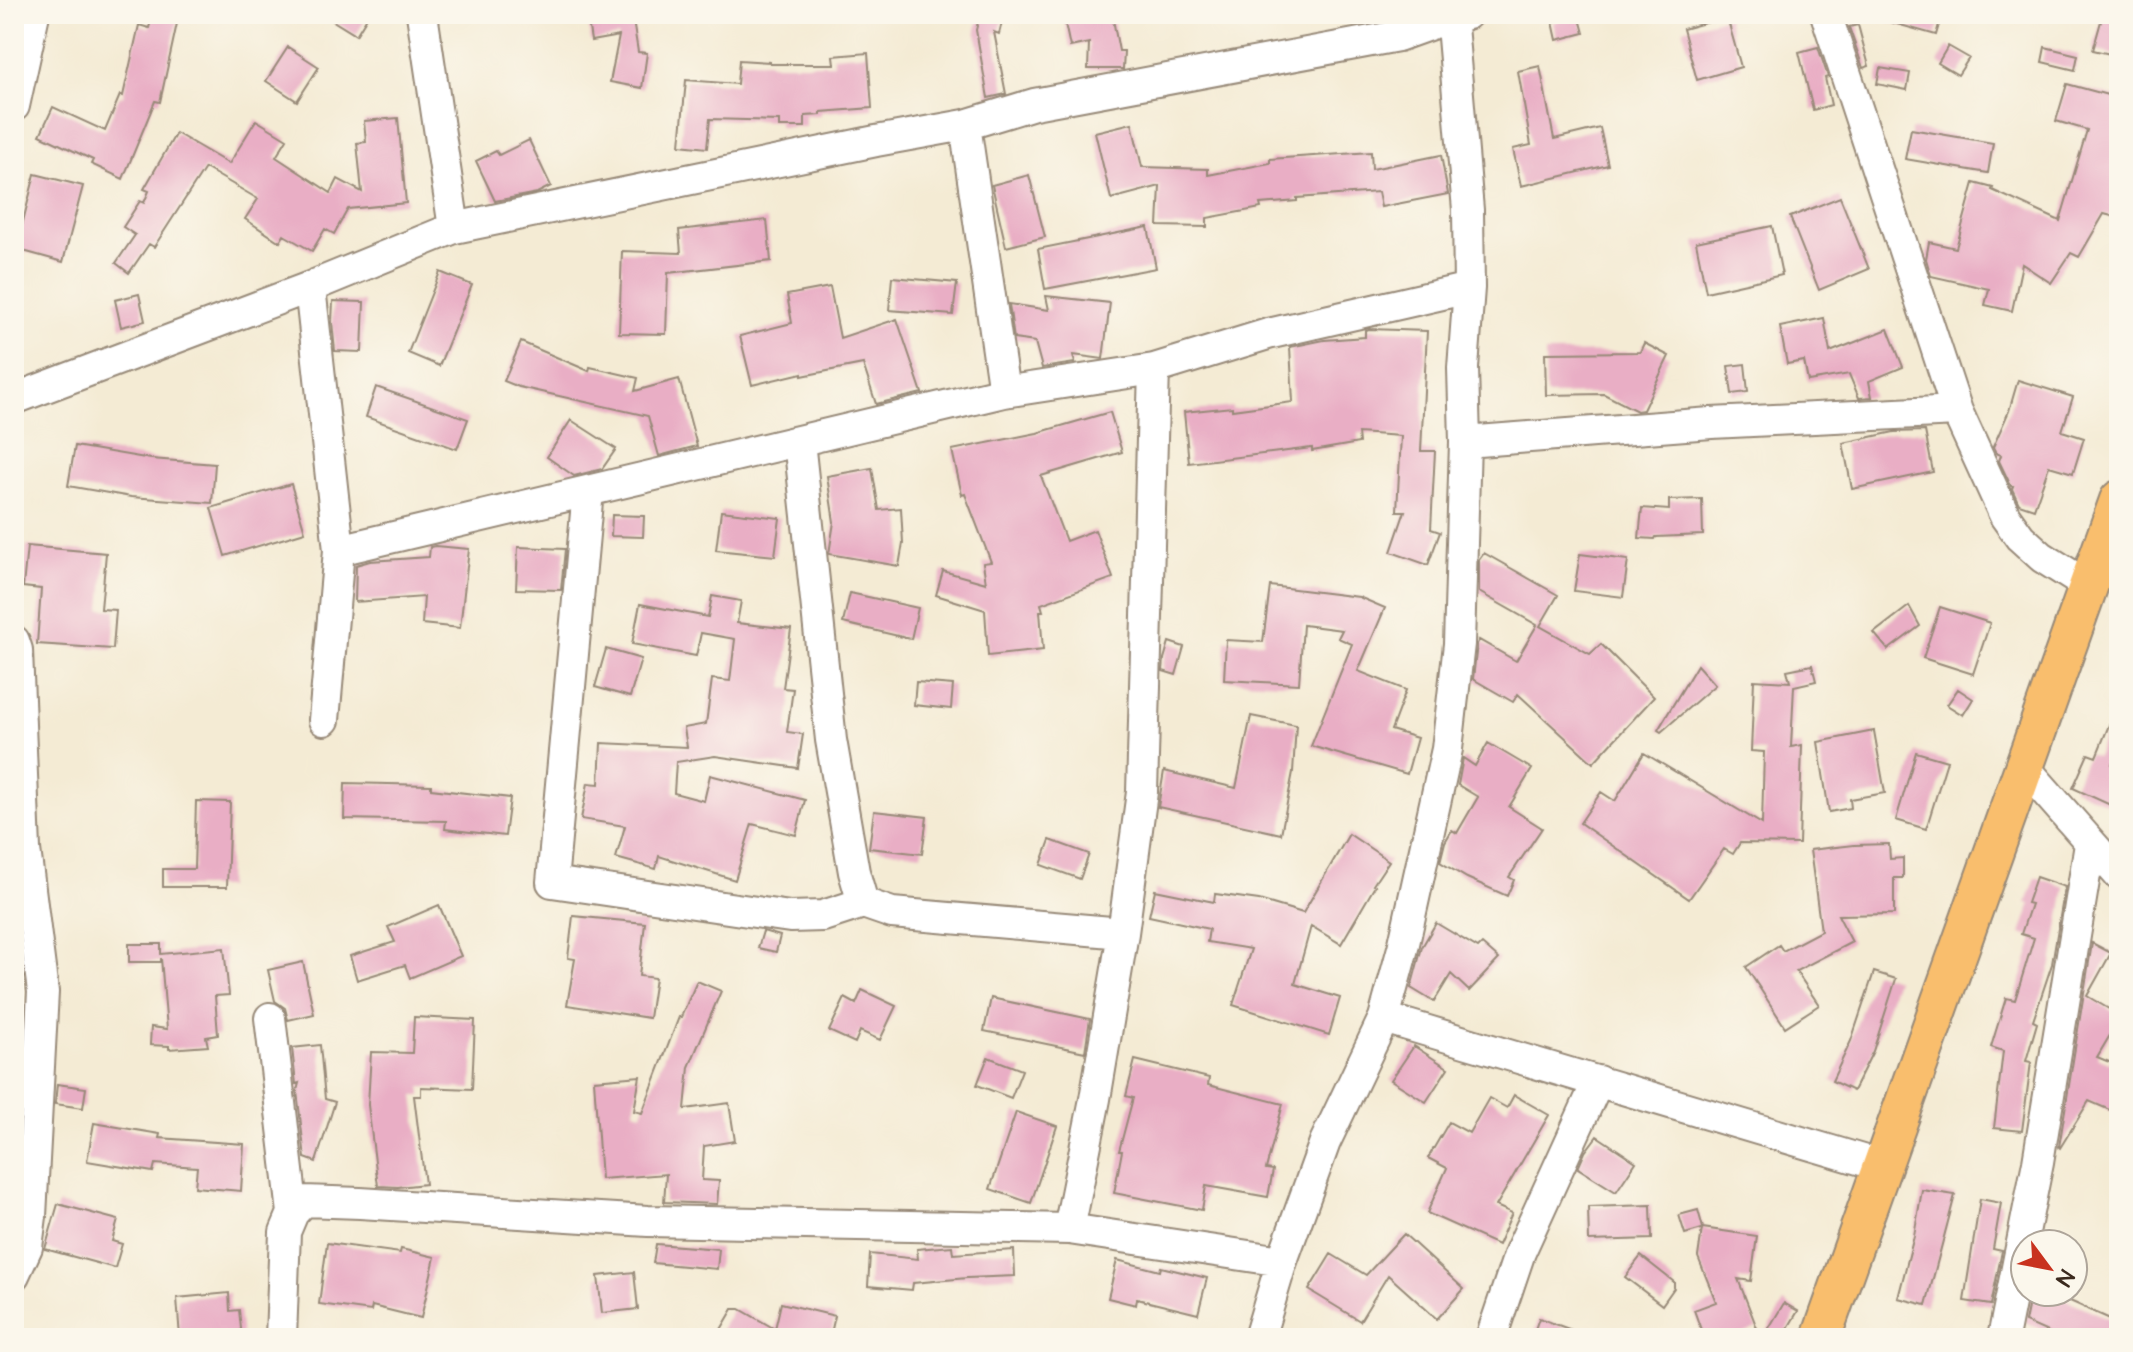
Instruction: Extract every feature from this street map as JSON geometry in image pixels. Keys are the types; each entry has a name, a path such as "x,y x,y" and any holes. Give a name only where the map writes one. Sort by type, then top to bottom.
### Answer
{"main road":[{"path":"1821,1338 2119,500"}],"street":[{"path":"14,106 34,14"},
{"path":"422,14 454,228"},
{"path":"1826,14 1957,411 2005,516 2020,537 2042,557 2088,586"},
{"path":"14,399 310,287 454,228 965,125 1034,104 1398,36 1456,15 1468,210 1469,288 1463,368 1465,442 1459,644 1447,749 1403,948 1384,1018 1325,1142 1282,1261 1259,1338"},
{"path":"965,125 1004,392"},
{"path":"310,287 339,550 324,720"},
{"path":"339,550 1004,392 1154,369 1268,334 1469,288"},
{"path":"1069,1229 1123,933 1142,792 1154,369"},
{"path":"1465,442 1711,423 1957,411"},
{"path":"799,441 831,740 854,872 863,903"},
{"path":"588,491 552,882 790,917 823,916 863,903 892,913 1123,933"},
{"path":"14,641 17,650 25,849 43,992 31,1216 27,1247 14,1275"},
{"path":"2024,767 2119,875"},
{"path":"2003,1338 2038,1162 2090,844"},
{"path":"270,1018 293,1213"},
{"path":"1384,1018 1882,1166"},
{"path":"1491,1338 1520,1252 1598,1081"},
{"path":"281,1338 285,1232 293,1213 304,1201 648,1221 1069,1229 1282,1261"}],"building":[{"path":"153,14 179,14 160,102 155,101 123,179 91,164 93,160 40,135 53,107 105,131 120,95 123,96 139,25 149,28"},
{"path":"322,14 369,14 356,35"},
{"path":"587,14 632,14 638,52 647,53 642,88 610,82 619,36 591,41"},
{"path":"980,14 1004,14 999,34 994,32 1006,94 988,98 976,30"},
{"path":"1063,14 1112,14 1119,51 1124,51 1123,69 1088,69 1089,43 1070,47"},
{"path":"1880,14 1942,14 1936,35 1879,19"},
{"path":"2103,14 2119,14 2119,56 2093,50"},
{"path":"1579,15 1584,33 1557,40 1553,22"},
{"path":"1727,17 1741,67 1697,80 1683,29"},
{"path":"1858,25 1869,66 1863,68 1849,27"},
{"path":"1948,46 1969,58 1958,75 1938,63"},
{"path":"288,47 319,67 297,101 266,81"},
{"path":"1818,47 1828,77 1825,78 1831,105 1813,110 1799,52"},
{"path":"2045,47 2078,55 2075,70 2042,62"},
{"path":"868,53 872,108 805,116 805,127 779,127 779,121 710,119 707,148 680,145 686,80 737,84 739,60 770,64 834,64 833,56"},
{"path":"1540,66 1554,139 1600,128 1608,165 1521,186 1513,149 1531,145 1518,71"},
{"path":"1880,68 1910,73 1907,90 1877,84"},
{"path":"2067,84 2119,98 2119,146 2112,170 2119,172 2119,218 2104,214 2079,257 2071,253 2051,283 2022,264 2012,311 1985,305 1989,289 1931,276 1926,259 1929,242 1956,248 1974,183 1993,188 2060,221 2087,130 2056,121"},
{"path":"398,118 406,203 348,209 334,234 325,229 312,251 284,235 280,242 245,219 258,199 205,168 154,247 149,244 129,273 116,263 135,235 123,227 140,201 144,203 149,191 144,189 176,133 229,164 256,120 287,139 276,157 331,193 338,179 362,192 357,143 366,142 364,121"},
{"path":"1132,123 1142,167 1208,169 1208,175 1270,163 1270,159 1371,152 1372,169 1441,155 1448,194 1381,207 1378,192 1297,198 1297,201 1260,204 1261,208 1207,218 1207,227 1158,226 1160,186 1111,199 1095,132"},
{"path":"1911,129 1993,143 1988,173 1905,159"},
{"path":"529,140 551,186 537,193 495,201 476,161 496,151 499,155"},
{"path":"35,174 83,186 63,262 16,249"},
{"path":"1029,175 1045,237 1006,247 992,185"},
{"path":"1840,197 1869,269 1819,290 1790,217"},
{"path":"767,220 771,261 668,273 666,334 619,333 622,251 681,253 679,230"},
{"path":"1772,226 1782,275 1706,292 1696,242"},
{"path":"1148,227 1156,268 1045,289 1038,249"},
{"path":"440,272 472,285 439,366 408,353"},
{"path":"892,277 957,283 953,315 889,310"},
{"path":"830,287 840,338 897,319 922,393 876,404 863,364 802,376 802,373 752,385 740,336 792,323 787,295"},
{"path":"139,294 145,321 121,327 115,300"},
{"path":"1046,296 1110,303 1103,359 1073,355 1075,363 1042,368 1035,342 1014,339 1009,304 1049,310"},
{"path":"333,301 364,302 362,352 335,351"},
{"path":"1824,318 1830,352 1888,329 1903,367 1869,381 1872,397 1859,398 1849,374 1808,381 1804,361 1787,364 1780,327"},
{"path":"1365,330 1427,331 1421,451 1435,451 1431,529 1440,532 1428,565 1391,552 1405,511 1397,511 1401,436 1358,433 1359,443 1312,451 1312,448 1189,463 1184,412 1293,402 1290,347 1324,340 1365,337"},
{"path":"521,342 589,371 590,367 638,378 635,391 679,379 697,446 659,456 648,416 504,381"},
{"path":"1644,343 1669,356 1643,410 1637,411 1604,394 1546,395 1545,353 1640,352"},
{"path":"1745,364 1748,392 1732,394 1728,366"},
{"path":"2018,380 2073,397 2062,431 2084,438 2073,473 2049,466 2034,509 2019,504 1999,461 2001,455 1993,447 2009,411"},
{"path":"376,387 468,419 457,449 366,417"},
{"path":"1110,412 1122,452 1041,476 1066,541 1095,530 1113,578 1041,604 1043,650 988,656 985,610 936,595 943,571 986,583 983,563 991,562 965,494 962,495 952,450 1037,433"},
{"path":"571,420 616,449 602,469 574,476 547,457"},
{"path":"1925,431 1933,472 1852,489 1843,443 1894,432"},
{"path":"75,446 151,459 215,464 212,503 131,497 68,486"},
{"path":"872,468 879,510 901,508 903,543 899,566 829,554 834,522 827,476"},
{"path":"291,484 305,532 225,556 211,508"},
{"path":"1702,499 1703,535 1639,538 1642,508 1669,510 1669,500"},
{"path":"721,511 780,518 775,556 716,550"},
{"path":"612,515 644,516 643,537 611,536"},
{"path":"27,546 106,553 101,609 116,610 113,649 37,644 41,589 23,587"},
{"path":"430,547 469,549 460,628 422,624 424,597 355,602 356,565 370,561 429,557"},
{"path":"518,547 565,549 561,590 516,589"},
{"path":"1484,553 1558,595 1540,626 1590,654 1601,644 1654,697 1593,763 1518,694 1513,702 1473,679 1479,640 1516,661 1537,625 1479,592 1479,560"},
{"path":"1580,554 1628,560 1623,597 1574,591"},
{"path":"1270,586 1359,597 1385,608 1358,671 1406,690 1391,730 1417,738 1407,774 1311,746 1352,644 1338,638 1342,630 1303,625 1299,684 1224,680 1226,640 1263,642"},
{"path":"850,593 918,608 911,639 843,623"},
{"path":"712,596 741,601 737,623 791,629 783,688 793,689 787,732 803,734 798,768 715,756 676,762 674,793 704,801 710,775 805,800 796,835 752,824 735,880 659,856 656,869 616,858 625,826 581,819 588,783 599,784 601,743 687,747 684,728 706,724 712,679 730,681 735,639 701,633 696,656 632,644 640,604 708,617"},
{"path":"1909,606 1920,626 1888,650 1874,633"},
{"path":"1940,607 1990,623 1973,674 1923,658"},
{"path":"1169,642 1184,647 1176,675 1163,671"},
{"path":"606,649 641,659 630,697 595,687"},
{"path":"1697,665 1715,685 1661,732 1658,730"},
{"path":"1812,665 1816,681 1794,686 1791,747 1802,745 1799,844 1740,843 1733,854 1724,849 1689,899 1580,823 1601,792 1615,801 1644,753 1762,824 1764,752 1751,751 1754,680 1790,682 1787,670"},
{"path":"916,682 953,685 951,709 914,705"},
{"path":"1958,689 1973,699 1963,715 1947,705"},
{"path":"2118,703 2119,746 2112,764 2119,767 2119,809 2073,788 2088,754 2096,757"},
{"path":"1251,716 1296,725 1293,772 1281,834 1158,807 1164,771 1236,788"},
{"path":"1874,731 1885,793 1850,799 1851,808 1829,812 1818,742"},
{"path":"1488,743 1532,769 1509,807 1542,828 1509,877 1514,880 1507,896 1440,862 1452,830 1457,833 1478,797 1458,785 1463,758 1475,766"},
{"path":"1916,752 1947,761 1926,829 1896,820"},
{"path":"345,783 431,785 431,789 510,798 505,836 445,829 446,821 344,819"},
{"path":"196,801 230,802 227,887 163,887 163,869 194,869"},
{"path":"874,811 927,817 922,854 869,848"},
{"path":"1349,834 1389,861 1341,944 1311,926 1295,984 1340,998 1329,1035 1233,1005 1251,949 1207,942 1209,929 1149,916 1155,890 1214,902 1215,894 1259,900 1303,913"},
{"path":"1050,840 1089,854 1080,879 1041,865"},
{"path":"1889,844 1890,859 1903,858 1903,878 1894,878 1894,914 1838,915 1852,942 1796,971 1819,1005 1785,1027 1746,967 1779,945 1783,951 1821,931 1810,850"},
{"path":"2036,877 2065,887 2052,964 2033,1021 2037,1023 2026,1061 2031,1062 2022,1131 1994,1128 2003,1051 1991,1047 2006,998 2015,1000 2034,938 2021,934"},
{"path":"439,905 461,956 410,978 405,965 357,980 350,956 395,942 388,927"},
{"path":"573,916 645,923 639,976 655,978 649,1018 567,1005 575,959 568,958"},
{"path":"1436,923 1478,948 1482,944 1499,959 1469,991 1451,974 1434,1002 1411,988 1422,947"},
{"path":"763,931 780,936 776,952 758,948"},
{"path":"2092,943 2111,953 2087,996 2119,1015 2097,1057 2119,1066 2119,1114 2089,1101 2060,1148 2059,1147"},
{"path":"129,944 161,944 161,954 224,948 229,995 215,996 218,1035 206,1037 208,1046 169,1049 169,1046 150,1045 151,1027 167,1029 161,958 161,962 129,962"},
{"path":"303,962 314,1014 288,1020 285,1008 275,1001 268,970"},
{"path":"1874,972 1896,979 1873,1051 1853,1091 1832,1081 1851,1041"},
{"path":"697,981 721,991 689,1067 685,1109 729,1103 735,1141 704,1146 702,1180 719,1181 717,1204 664,1202 666,1174 601,1179 594,1080 640,1076 634,1111 642,1113 679,1017"},
{"path":"862,990 896,1006 880,1040 860,1031 855,1043 829,1031 845,998 856,1004"},
{"path":"991,998 1090,1019 1085,1052 984,1031"},
{"path":"414,1017 475,1020 472,1089 421,1087 421,1096 414,1096 425,1184 378,1186 368,1105 371,1052 412,1053"},
{"path":"320,1045 325,1099 335,1102 316,1162 305,1158 297,1091 299,1083 296,1084 292,1048"},
{"path":"1414,1046 1448,1068 1426,1102 1391,1080"},
{"path":"988,1057 1022,1070 1011,1098 977,1085"},
{"path":"1135,1060 1209,1078 1208,1085 1283,1104 1266,1169 1273,1170 1268,1197 1206,1186 1202,1210 1114,1193 1122,1151 1119,1151 1133,1098 1126,1096"},
{"path":"57,1084 86,1088 83,1108 55,1104"},
{"path":"1514,1095 1549,1115 1496,1206 1512,1213 1498,1245 1427,1213 1447,1168 1428,1158 1449,1122 1469,1133 1489,1098 1507,1108"},
{"path":"1016,1112 1057,1126 1031,1203 990,1189"},
{"path":"94,1123 160,1134 159,1138 244,1144 241,1191 195,1187 197,1167 155,1164 153,1172 87,1161"},
{"path":"1597,1136 1636,1162 1616,1192 1578,1168"},
{"path":"1922,1190 1955,1195 1926,1305 1898,1298"},
{"path":"1980,1199 2001,1203 1993,1249 2002,1251 1991,1305 1964,1301"},
{"path":"58,1204 118,1220 112,1241 122,1244 115,1268 45,1249"},
{"path":"1651,1205 1652,1239 1589,1241 1588,1207"},
{"path":"1698,1210 1703,1228 1757,1236 1751,1281 1738,1279 1757,1328 1733,1338 1704,1338 1694,1310 1716,1302 1698,1257 1702,1229 1685,1234 1679,1215"},
{"path":"1404,1234 1464,1289 1437,1319 1388,1275 1360,1321 1309,1290 1331,1254 1366,1275"},
{"path":"327,1243 400,1253 401,1249 435,1257 421,1318 372,1306 371,1311 319,1304"},
{"path":"656,1244 719,1249 717,1269 653,1263"},
{"path":"952,1246 953,1254 1014,1250 1015,1276 913,1283 912,1290 868,1286 870,1254 918,1259 917,1249"},
{"path":"1641,1256 1674,1282 1674,1288 1662,1305 1625,1277"},
{"path":"1117,1260 1207,1278 1198,1314 1137,1299 1136,1305 1108,1298"},
{"path":"634,1272 638,1309 602,1313 598,1276"},
{"path":"229,1293 230,1311 239,1310 242,1338 180,1338 177,1298"},
{"path":"781,1303 835,1316 830,1338 716,1338 733,1309 740,1309 775,1329"},
{"path":"1784,1303 1798,1311 1782,1338 1763,1338"},
{"path":"2028,1308 2086,1308 2119,1323 2119,1338 2061,1338 2025,1322"},
{"path":"1539,1318 1588,1336 1588,1338 1532,1338"}]}
